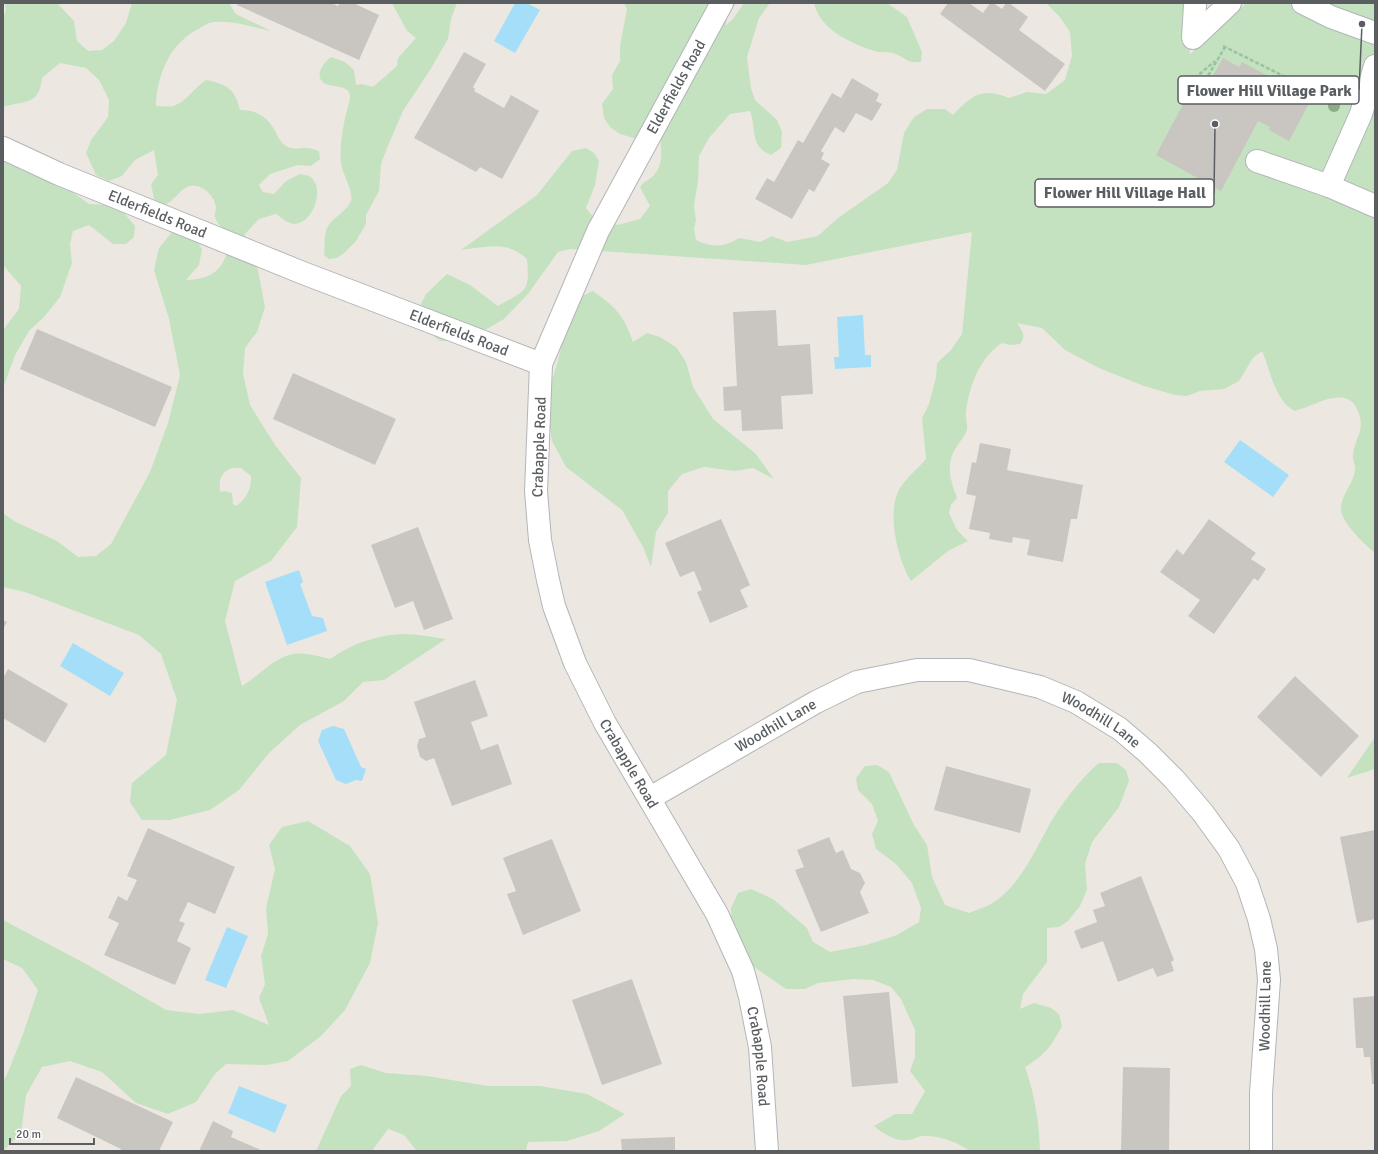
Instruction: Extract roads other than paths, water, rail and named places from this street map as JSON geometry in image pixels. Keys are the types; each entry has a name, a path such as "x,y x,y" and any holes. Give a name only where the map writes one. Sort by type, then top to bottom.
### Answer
{"street":[{"name":"Elderfields Road","path":"3,148 59,174 303,273 541,364 598,231 722,3"},
{"path":"1195,5 1193,38 1230,3"},
{"path":"1303,3 1331,17 1375,33"},
{"path":"1329,186 1361,114 1375,66"},
{"path":"1257,161 1329,186 1375,206"},
{"name":"Crabapple Road","path":"541,364 536,491 540,540 554,606 565,638 589,693 717,914 743,971 760,1047 767,1151"},
{"name":"Woodhill Lane","path":"650,798 816,702 857,682 917,670 969,670 1040,687 1076,702 1120,729 1148,753 1174,779 1203,813 1229,849 1247,883 1259,919 1266,949 1269,980 1261,1094 1261,1151"}],"water":[{"path":"515,3 527,3 540,10 515,53 494,41"},
{"path":"863,315 865,355 871,355 871,367 835,369 834,357 839,357 837,317"},
{"path":"1240,440 1289,475 1273,497 1224,462"},
{"path":"299,570 303,582 300,584 312,616 323,618 327,631 287,645 265,582"},
{"path":"73,643 124,673 110,696 60,666"},
{"path":"333,726 344,729 361,767 366,769 362,781 356,780 346,784 336,780 318,741 322,730"},
{"path":"227,927 248,936 226,988 205,980"},
{"path":"239,1086 287,1105 275,1133 228,1113"}],"place":[{"name":"Flower Hill Village Park","path":"1362,24"},
{"name":"Flower Hill Village Hall","path":"1215,124"}]}
